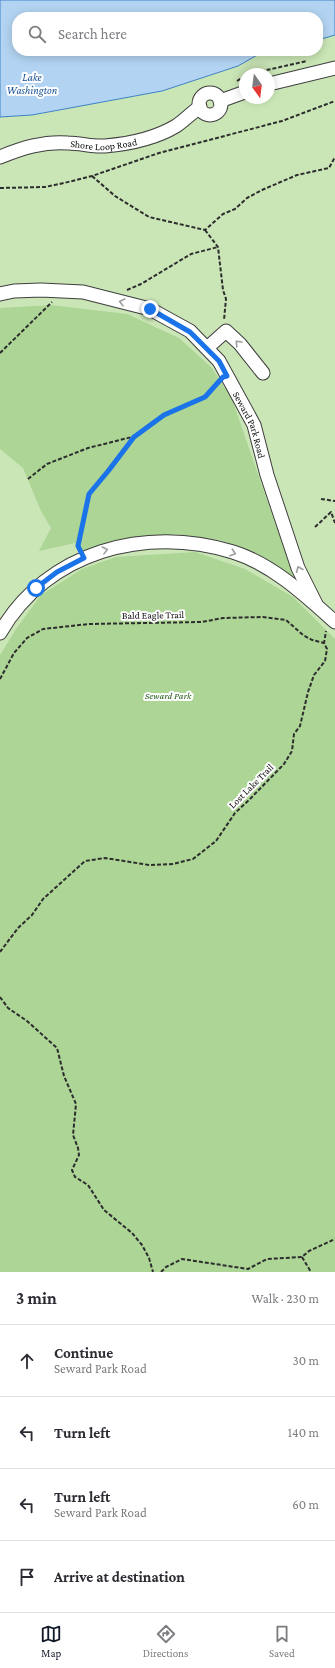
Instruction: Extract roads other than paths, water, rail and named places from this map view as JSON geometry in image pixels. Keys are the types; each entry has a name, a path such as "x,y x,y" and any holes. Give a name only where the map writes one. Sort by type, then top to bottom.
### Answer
{"street":[{"path":"275,83 335,68"},
{"name":"Shore Loop Road","path":"0,157 26,148 52,142 88,146 104,146 133,141 176,126 200,107 207,114 213,114 219,110 220,101 239,94"},
{"name":"Seward Park Road","path":"0,294 14,291 83,292 150,309 190,332 207,348 219,361 254,425 267,475 298,568 316,604"},
{"path":"207,348 226,330 240,344 263,373"},
{"name":"Seward Park Road","path":"0,633 10,617 36,588 57,572 99,552 146,542 188,542 234,552 265,567 316,604 335,622"}],"water":[{"name":"Lake Washington","path":"0,0 335,0 335,35 323,39 323,12 12,12 12,56 256,56 238,66 162,91 32,115 0,117"}],"park label":[{"name":"Seward Park","path":"168,695"}]}
